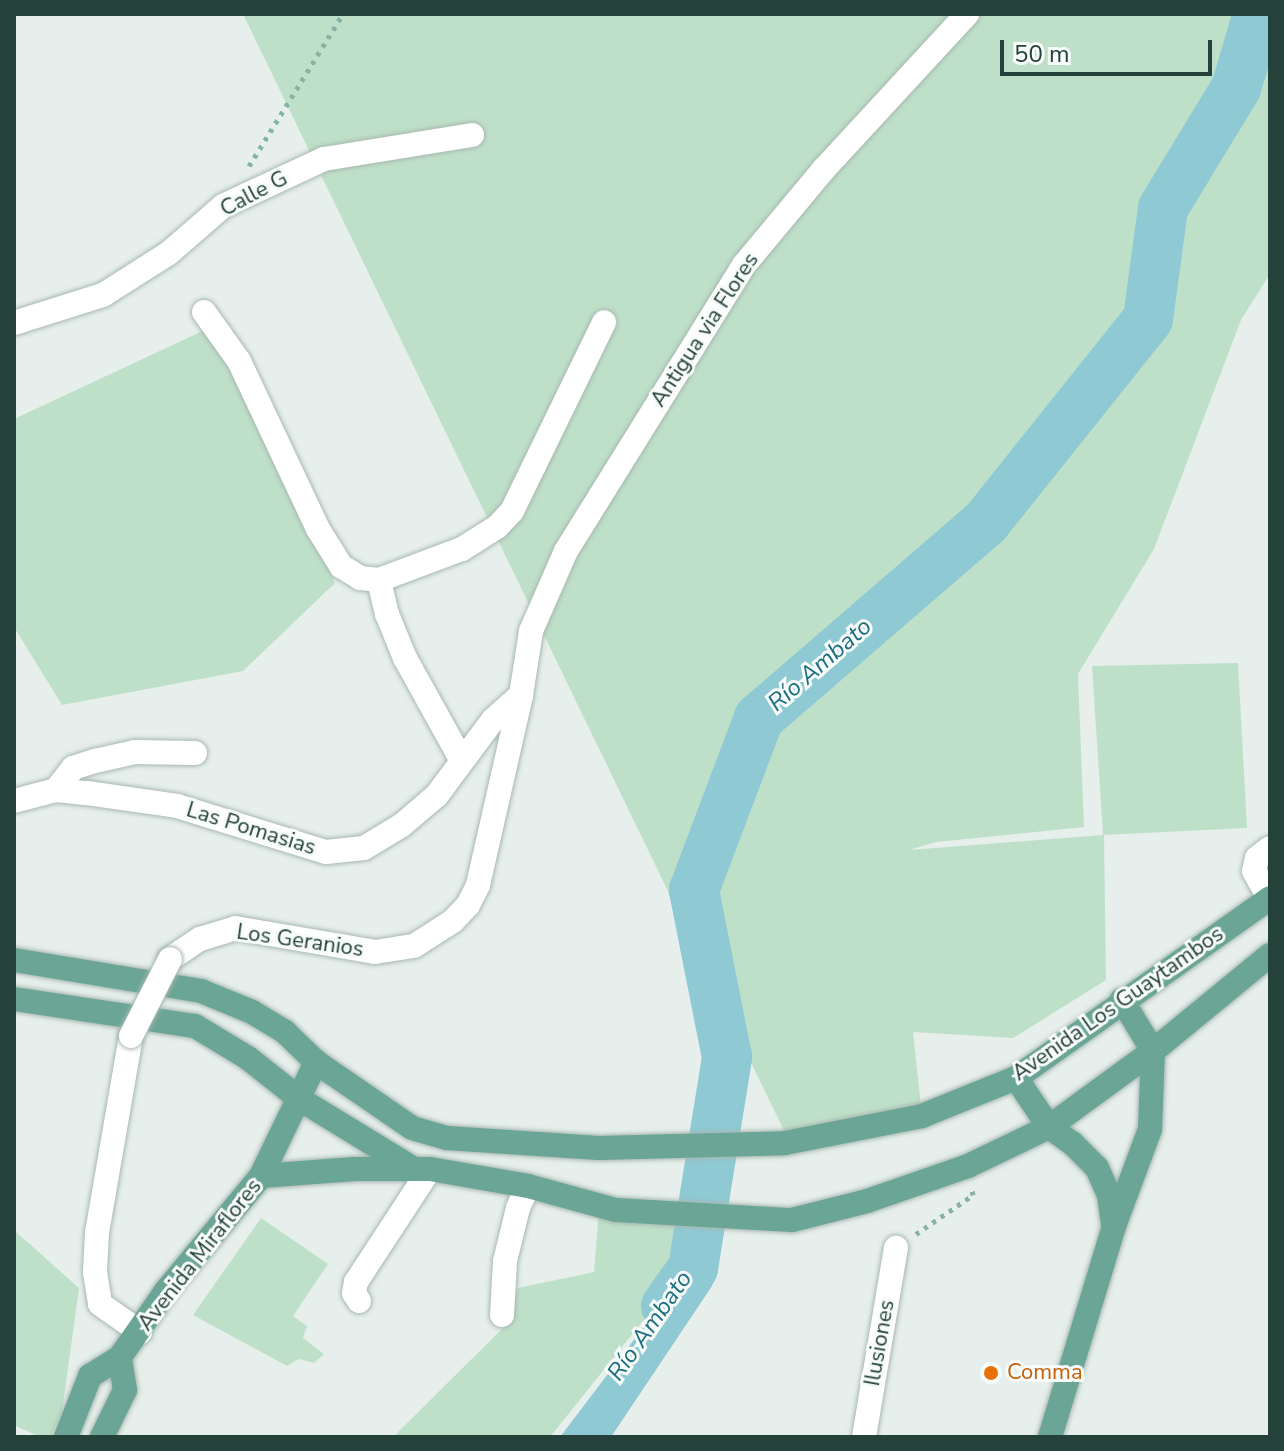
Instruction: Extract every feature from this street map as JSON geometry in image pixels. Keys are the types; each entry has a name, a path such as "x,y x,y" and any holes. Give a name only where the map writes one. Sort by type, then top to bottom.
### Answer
{"main road":[{"name":"Avenida Los Guaytambos","path":"14,960 201,991 252,1012 285,1032 316,1062 412,1128 447,1138 599,1148 785,1143 922,1116 1016,1078 1269,898"},
{"path":"261,1176 422,1169 528,1186 616,1210 792,1220 867,1201 968,1166 1049,1127 1153,1051 1270,955"},
{"path":"14,999 195,1026 248,1058 301,1100 422,1169"},
{"path":"1050,1437 1114,1226 1150,1129 1153,1051 1122,1000"},
{"name":"Avenida Miraflores","path":"66,1437 90,1376 120,1357 166,1291 261,1176 301,1100 316,1062"},
{"path":"1016,1078 1049,1127 1072,1143 1097,1168 1109,1195 1114,1226"},
{"path":"102,1437 125,1390 120,1357"}],"street":[{"name":"Antigua via Flores","path":"521,695 531,631 566,551 744,265 824,169 967,14"},
{"name":"Calle G","path":"14,323 103,295 169,253 223,206 324,159 472,135"},
{"path":"204,312 239,361 318,529 341,566 360,578 379,580 462,549 497,527 512,511 604,322"},
{"path":"379,580 387,614 405,658 461,759"},
{"name":"Las Pomasias","path":"14,801 56,790 177,806 326,852 364,848 402,825 437,795 493,720 521,695"},
{"name":"Los Geranios","path":"140,1332 100,1304 95,1272 97,1233 131,1036 170,959 200,939 235,928 375,952 414,946 453,921 468,905 478,885 521,695"},
{"path":"56,790 73,768 95,761 135,752 195,753"},
{"path":"1269,898 1254,871 1257,858 1270,848"},
{"path":"359,1301 354,1293 356,1282 422,1169"},
{"path":"502,1315 505,1261 518,1208 528,1186"},
{"name":"Ilusiones","path":"864,1437 896,1248"}],"path":[{"path":"247,168 343,14"},
{"path":"896,1248 973,1195 968,1166"}],"green space":[{"path":"243,14 1270,14 1270,274 1241,320 1154,549 1078,674 1084,827 936,842 909,850 1103,835 1092,666 1238,663 1247,828 1104,835 1106,980 1013,1038 913,1032 922,1116 791,1145"},
{"path":"211,327 282,444 335,583 243,671 62,705 14,627 14,419"},
{"path":"599,1210 680,1226 650,1312 550,1437 393,1437 503,1328 518,1288 594,1272"},
{"path":"261,1218 328,1264 293,1316 307,1326 303,1338 324,1354 314,1363 299,1359 287,1366 193,1315"},
{"path":"14,1230 79,1288 62,1412 51,1437 40,1437 14,1425"}],"water":[{"path":"684,1241 719,1258 712,1286 611,1437 560,1437 655,1312"}],"waterway":[{"name":"Río Ambato","path":"666,1306 693,1268 727,1057 694,890 759,718 986,522 1148,319 1163,208 1236,88 1258,14"}],"place":[{"name":"Comma","path":"991,1373"}]}
